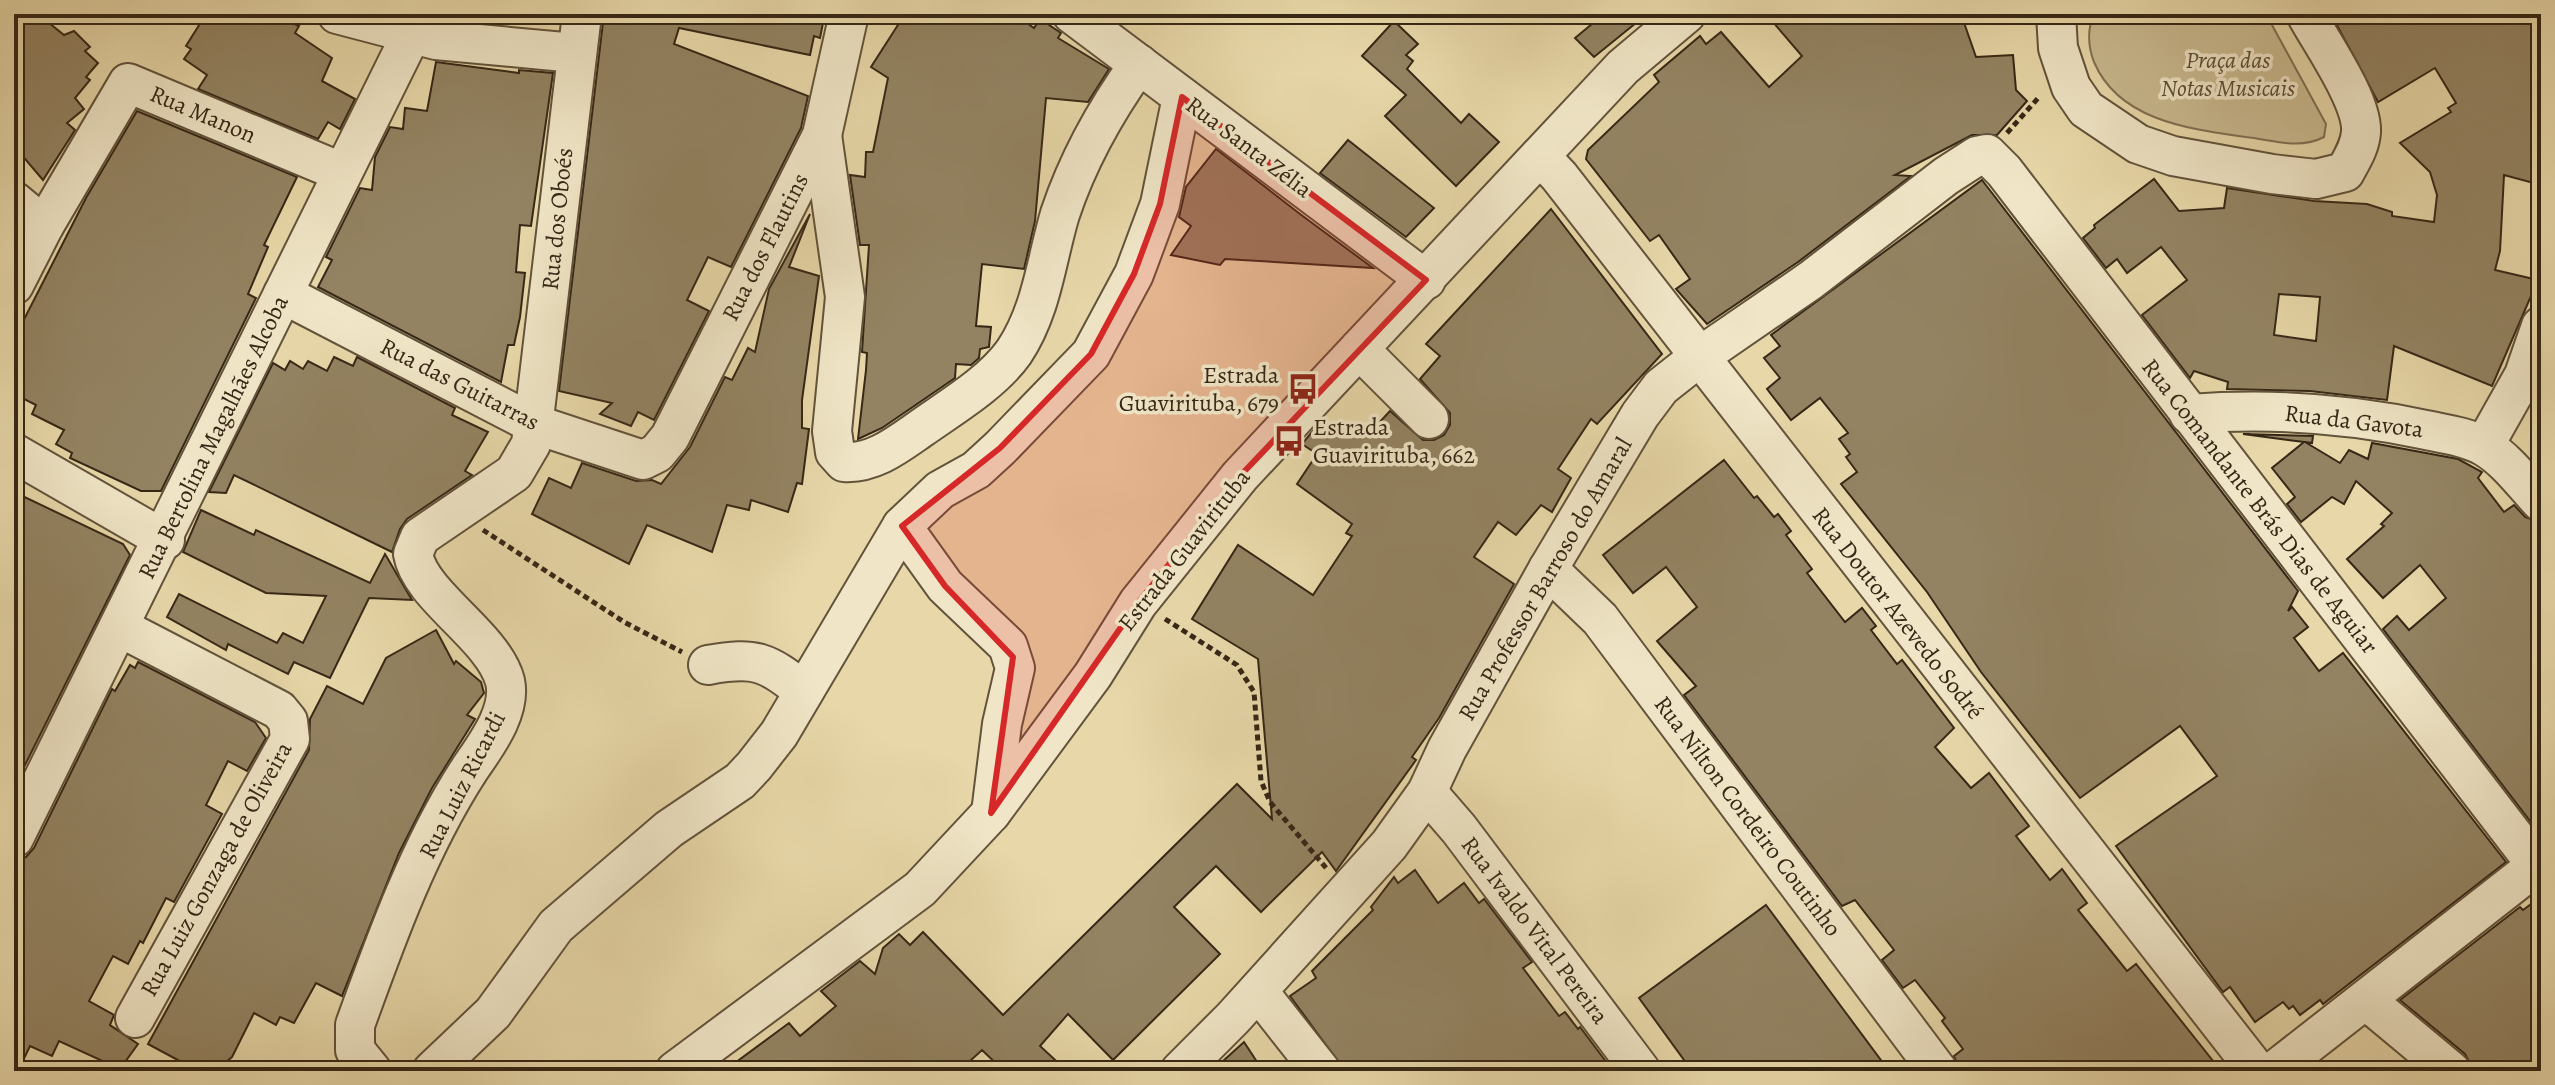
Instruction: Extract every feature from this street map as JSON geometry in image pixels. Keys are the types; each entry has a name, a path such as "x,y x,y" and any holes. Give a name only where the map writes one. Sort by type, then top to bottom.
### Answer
{"street":[{"path":"337,14 411,35 575,53"},
{"name":"Rua dos Oboés","path":"534,424 575,53 582,14"},
{"name":"Rua dos Flautins","path":"643,460 657,453 670,437 822,135 849,14"},
{"name":"Rua Santa Zélia","path":"1072,14 1426,280"},
{"name":"Estrada Guavirituba","path":"675,1071 920,889 991,813 1093,675 1138,603 1240,476 1623,67 1686,14"},
{"path":"2056,14 2058,48 2071,87 2086,109 2138,144 2173,156 2316,179 2345,172 2357,152 2361,129 2350,95 2306,14"},
{"name":"Rua Bertolina Magalhães Alcoba","path":"14,838 165,540 341,172 411,35"},
{"path":"822,135 845,297 832,431 835,452 844,462 867,460 895,446 933,420 983,382 1012,354 1033,319 1060,214 1080,165 1101,121 1139,64"},
{"name":"Rua Manon","path":"44,226 128,83 341,172"},
{"path":"432,1071 493,1013 556,926 669,829 740,781 754,766 779,734 902,526 940,490 976,470 1091,354 1129,285 1160,204 1182,97"},
{"name":"Rua Professor Barroso do Amaral","path":"1180,1071 1258,991 1389,845 1427,792 1447,749 1548,569 1640,415 1661,387 1811,280 1946,176 1982,155"},
{"name":"Rua Comandante Brás Dias de Aguiar","path":"1982,155 2189,414 2539,864"},
{"name":"Rua Doutor Azevedo Sodré","path":"1540,156 2257,1071"},
{"path":"14,201 44,226 14,285"},
{"name":"Rua das Guitarras","path":"283,294 534,424 643,460"},
{"path":"2541,326 2524,375 2484,446 2541,502"},
{"path":"1359,349 1429,419"},
{"name":"Rua da Gavota","path":"2189,414 2277,411 2377,419 2484,446"},
{"name":"Rua Luiz Ricardi","path":"372,1071 355,1050 355,1025 439,819 489,740 506,696 505,681 499,670 415,564 413,554 420,537 514,473 527,456 534,424"},
{"path":"14,453 165,540"},
{"path":"902,526 945,586 1008,646 1013,657 1015,668 1002,724 991,813"},
{"name":"Rua Nilton Cordeiro Coutinho","path":"1548,569 1600,619 1938,1071"},
{"name":"Rua Luiz Gonzaga de Oliveira","path":"119,627 279,710 290,730 290,739 135,1018"},
{"path":"708,665 752,659 772,667 804,691"},
{"name":"Rua Ivaldo Vital Pereira","path":"1427,792 1459,829 1641,1071"},
{"path":"2274,1071 2539,864"},
{"path":"1258,991 1321,1071"},
{"path":"2367,1001 2451,1071"}],"path":[{"path":"1982,155 2065,68"},
{"path":"458,511 511,551 624,622 708,665"},
{"path":"1138,603 1237,665 1254,692 1261,781 1270,802 1346,891"}],"highlighted area":[{"path":"1182,97 1426,280 1240,476 1138,603 991,813 1013,657 945,586 902,526 1000,448 1091,354 1134,274 1160,204"}],"green space":[{"name":"Praça das Notas Musicais","path":"2094,14 2266,14 2326,124 2324,137 2305,143 2276,142 2180,125 2138,110 2105,82 2094,62 2089,38"}],"building":[{"path":"14,14 38,14 64,35 74,31 90,47 85,51 98,63 86,77 90,80 75,98 84,109 67,123 75,130 43,180 14,146"},
{"path":"206,14 271,14 299,26 295,33 332,58 322,81 355,99 340,129 328,122 318,139 198,89 207,75 184,59 191,49 186,46"},
{"path":"604,14 819,14 824,18 820,38 814,36 810,55 679,28 674,44 808,96 801,128 731,267 708,257 687,300 709,311 654,420 638,412 631,426 600,414 612,403 559,391"},
{"path":"905,14 1014,14 1034,28 1040,19 1061,33 1058,38 1109,69 1088,102 1046,98 1035,221 1024,269 982,264 976,326 991,327 989,347 980,349 979,358 971,365 956,364 955,378 882,428 858,439 867,353 862,352 869,245 860,245 850,175 865,177 866,152 873,152 888,78 871,67"},
{"path":"1604,14 1647,14 1594,57 1575,38"},
{"path":"1766,14 1961,14 1976,57 2013,55 2016,90 2027,101 1997,135 1972,135 1895,175 1911,176 1798,262 1707,324 1676,289 1690,279 1659,235 1650,241 1586,159 1588,150 1659,82 1654,75 1700,36 1706,44 1721,32 1769,87 1802,56"},
{"path":"2331,14 2541,14 2541,185 2504,175 2500,251 2495,270 2538,280 2492,386 2394,346 2387,400 2310,391 2227,389 2228,382 2194,371 2190,378 2142,315 2187,280 2161,247 2127,273 2117,259 2106,268 2083,238 2095,228 2094,225 2154,179 2179,211 2224,208 2227,188 2314,201 2367,204 2392,212 2392,216 2434,222 2437,195 2430,172 2400,143 2451,112 2448,108 2456,103 2435,68 2378,102","holes":["2279,294 2320,297 2316,341 2274,335"]},
{"path":"1394,21 1418,44 1406,55 1413,61 1407,69 1461,123 1469,114 1499,142 1456,186 1385,116 1406,95 1362,56"},
{"path":"436,62 519,73 519,70 553,73 531,226 520,225 516,272 525,273 520,317 514,345 508,345 501,382 318,287 332,260 326,257 360,188 372,190 375,157 390,127 403,129 405,108 427,111"},
{"path":"137,111 297,177 264,245 268,247 248,294 256,298 161,491 141,491 70,458 72,453 56,444 64,430 32,414 36,405 14,394 14,339 86,198"},
{"path":"1348,140 1434,208 1406,237 1320,173"},
{"path":"1216,149 1373,268 1225,259 1220,265 1171,255 1191,226 1179,217 1186,187"},
{"path":"1982,180 2298,591 2288,611 2292,607 2308,627 2294,638 2319,671 2343,653 2506,862 2323,1004 2320,1000 2300,1015 2293,1006 2289,1009 2283,1002 2255,1022 2230,987 2223,992 2116,846 2217,776 2180,726 2080,798 1981,672 1927,592 1841,484 1857,472 1846,457 1850,454 1839,439 1848,433 1820,398 1791,420 1767,389 1780,378 1764,358 1780,346 1771,335"},
{"path":"1551,209 1662,354 1597,424 1591,419 1558,469 1571,478 1552,512 1541,505 1516,535 1498,522 1474,557 1514,584 1439,718 1412,757 1416,760 1336,871 1322,852 1261,912 1216,866 1174,907 1220,954 1113,1060 1068,1014 1040,1046 1067,1071 1004,1071 982,1050 959,1071 724,1071 789,1023 800,1036 836,1006 821,991 860,961 875,974 883,948 899,934 910,945 923,932 1003,1015 1237,784 1272,819 1258,659 1192,619 1238,545 1313,595 1352,536 1346,533 1352,524 1297,484 1317,454 1302,444 1316,427 1330,436 1341,421 1366,437 1390,411 1423,440 1434,440 1444,435 1450,425 1450,413 1420,379 1440,356 1426,344"},
{"path":"810,214 789,267 819,276 802,400 802,428 809,429 802,484 797,483 788,512 751,500 749,510 727,505 712,552 647,525 629,564 532,514 549,478 571,488 582,463 636,481 652,480 661,484 690,447 725,377 732,380 748,348 755,352 769,289"},
{"path":"334,357 353,366 357,357 455,408 452,415 488,432 465,471 472,475 407,519 392,552 234,475 226,493 209,492 273,363 285,370 290,361 303,369 308,361 327,371"},
{"path":"2243,434 2313,436 2312,443 2305,442 2340,463 2349,450 2368,459 2372,443 2458,459 2482,472 2478,478 2504,512 2514,505 2525,517 2541,523 2540,834 2383,629 2397,616 2409,630 2446,598 2420,565 2383,598 2347,559 2384,526 2381,524 2392,513 2356,481 2344,504 2332,497 2301,522 2287,504 2295,497 2272,468 2304,442"},
{"path":"1724,460 1754,498 1757,496 1774,517 1778,514 1791,531 1786,535 1812,569 1807,573 1845,622 1862,608 1876,626 1871,630 1897,664 1902,660 1954,728 1935,747 1971,788 1989,773 2029,826 2016,836 2050,880 2062,869 2087,903 2078,910 2127,971 2136,964 2221,1071 1960,1071 1954,1056 1963,1049 1942,1021 1945,1018 1915,980 1903,988 1882,960 1894,950 1855,900 1842,906 1684,695 1696,686 1657,641 1697,607 1666,567 1633,593 1603,555"},
{"path":"14,492 123,544 130,555 14,787"},
{"path":"201,510 254,535 256,530 370,583 385,554 412,600 369,598 330,678 294,662 288,674 228,644 226,650 167,617 179,594 277,643 283,633 303,643 326,596 266,593 183,552"},
{"path":"436,630 454,664 456,661 481,682 484,693 467,715 475,719 432,788 399,853 342,996 316,983 294,1023 280,1017 276,1025 254,1013 232,1057 215,1071 187,1065 148,1044 309,750 310,719 327,686 363,704 386,658"},
{"path":"138,662 255,722 266,738 247,771 228,761 206,805 222,814 174,902 166,898 143,943 140,941 128,964 113,956 89,1001 114,1015 110,1025 138,1044 120,1069 59,1041 52,1056 30,1046 18,1071 14,1071 14,860 26,857 34,848 112,689 115,691 130,665 135,668"},
{"path":"1415,870 1438,903 1464,883 1479,903 1484,899 1532,962 1523,968 1559,1016 1565,1012 1578,1029 1580,1027 1613,1071 1345,1071 1290,996 1316,978 1312,971 1373,910 1371,907 1394,877 1398,883"},
{"path":"2531,904 2541,916 2541,1071 2474,1071 2465,1054 2400,1000 2520,907 2523,910"},
{"path":"1766,905 1889,1071 1692,1071 1639,998"},
{"path":"1244,1042 1263,1071 1212,1071"}],"place":[{"name":"Estrada Guavirituba, 679","path":"1303,389"},
{"name":"Estrada Guavirituba, 662","path":"1289,441"}]}
